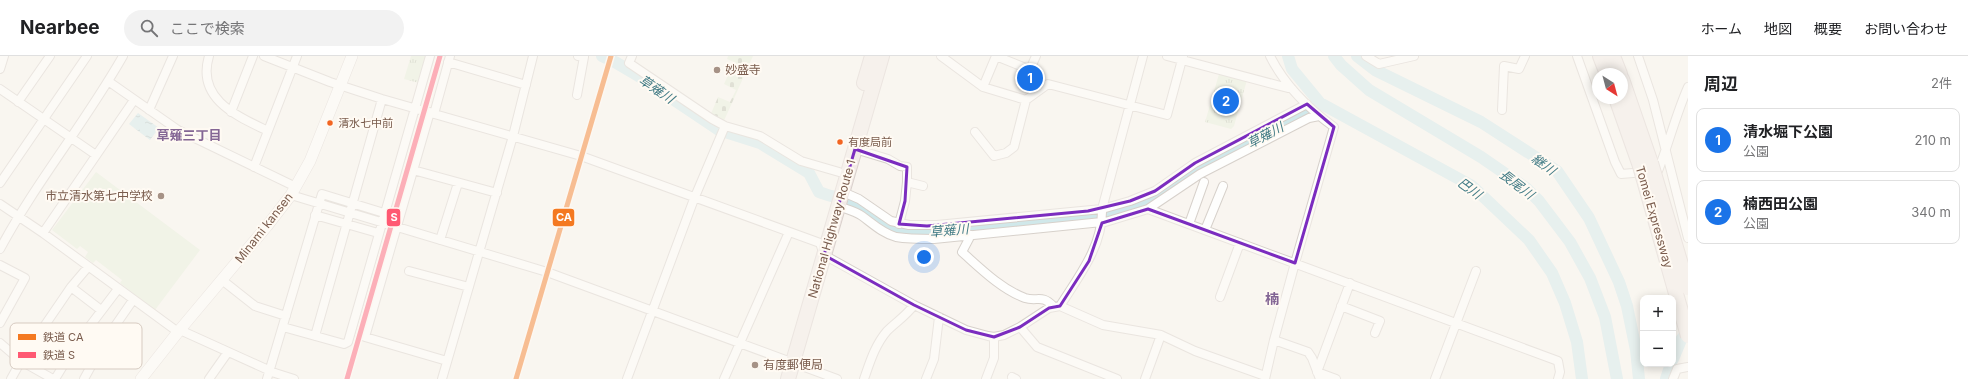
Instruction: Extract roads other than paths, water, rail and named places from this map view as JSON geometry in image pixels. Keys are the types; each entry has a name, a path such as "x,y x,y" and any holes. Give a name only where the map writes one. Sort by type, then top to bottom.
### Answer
{"highway":[{"name":"National Highway Route 1","path":"779,379 789,361 822,249 839,172 872,56"},
{"name":"National Highway Route 1","path":"822,249 843,192 882,56"},
{"path":"1600,56 1605,68"},
{"path":"1614,56 1618,68"},
{"name":"Tomei Expressway","path":"1628,101 1688,336"},
{"name":"Tomei Expressway","path":"1619,104 1645,165 1688,288"},
{"name":"National Highway Route 1","path":"788,379 789,361"}],"main road":[{"name":"Minami kansen","path":"141,379 179,331 268,226 294,191 310,161 352,56"}],"street":[{"path":"0,69 4,56"},
{"path":"18,102 50,56"},
{"path":"0,183 87,56"},
{"path":"0,249 18,216 123,56"},
{"path":"148,110 173,56"},
{"path":"209,56 206,70 209,85 216,98 231,112 268,131"},
{"path":"231,112 253,56"},
{"path":"264,56 293,68 382,99 581,156 694,199 789,232 822,249 914,305 966,330 994,337 1004,335 1056,306 1089,260 1102,222 1102,209 1142,56"},
{"path":"254,167 297,56"},
{"path":"283,327 344,344 348,342 381,222 430,56"},
{"path":"442,379 497,193 533,56"},
{"path":"577,95 584,57 578,56"},
{"path":"632,56 629,63 724,126 760,136 801,161 839,172"},
{"path":"941,56 983,87 1026,100"},
{"path":"983,87 996,56 1028,69 1032,65 1036,56"},
{"path":"1166,56 1183,58 1291,88"},
{"path":"971,235 962,252 984,272 1026,298 1044,299 1056,306 1103,325 1161,335 1195,352 1265,377 1295,263 1334,127 1319,116 1291,88 1270,56"},
{"path":"1366,56 1379,64 1414,56"},
{"path":"1502,110 1504,66 1519,69 1525,56"},
{"path":"1577,56 1615,162 1621,174 1658,171 1677,112 1688,87"},
{"path":"1638,56 1653,100 1688,238"},
{"path":"975,132 994,156 1006,153 1016,143 1026,100 1048,84 1167,115 1183,58"},
{"path":"447,361 365,337 412,170 449,59 526,85"},
{"path":"108,81 178,130 254,167 318,204 547,272 837,379"},
{"path":"0,90 96,155"},
{"path":"315,336 382,99"},
{"path":"44,233 134,100"},
{"path":"843,192 859,199 885,218 900,224 927,226 1102,209 1130,201 1154,191 1195,163 1307,104"},
{"path":"838,206 859,214 878,229 896,237 934,239 1102,222 1148,209 1200,174 1309,118 1319,116"},
{"path":"627,379 694,199 724,126"},
{"path":"855,149 888,159 900,166 907,167 905,201 900,224"},
{"path":"412,170 497,193"},
{"path":"907,182 923,186"},
{"path":"1188,224 1204,182"},
{"path":"440,240 458,183"},
{"path":"1205,230 1223,186"},
{"path":"268,375 322,194 384,213"},
{"path":"0,204 44,233 118,289 179,331 228,352 268,375 294,379"},
{"path":"1148,209 1558,361 1560,372 1558,379"},
{"path":"315,215 378,234"},
{"path":"999,220 1000,232"},
{"path":"724,379 789,232"},
{"path":"1220,297 1240,243"},
{"path":"0,265 25,278 0,323"},
{"path":"46,323 88,267"},
{"path":"409,271 469,287"},
{"path":"1436,379 1476,271"},
{"path":"222,280 255,306 286,316"},
{"path":"1318,375 1350,283"},
{"path":"71,288 101,310"},
{"path":"92,323 118,289"},
{"path":"117,323 134,300"},
{"path":"864,379 881,339 888,330 908,314 914,305"},
{"path":"1341,306 1380,321 1375,333"},
{"path":"926,379 934,359 939,317"},
{"path":"1020,327 1038,347 1117,379"},
{"path":"1145,379 1161,335"},
{"path":"986,379 994,358 994,337"},
{"path":"1274,340 1308,352 1318,375"},
{"path":"0,343 10,351"},
{"path":"209,379 228,352"},
{"path":"1673,379 1677,369 1688,367"},
{"path":"11,379 18,369"},
{"path":"36,369 54,379 60,369"},
{"path":"84,379 90,369"},
{"path":"1318,375 1336,379"}],"water":[{"path":"138,113 159,128 150,140 129,124"}],"waterway":[{"name":"草薙川","path":"602,56 637,75 719,130 760,143 809,173 819,192 851,203 878,222 891,228 921,232 1084,217 1131,207 1146,202 1199,166 1259,140 1290,123 1320,103"},
{"name":"巴川","path":"1288,56 1292,69 1320,103 1472,186 1529,240 1552,273 1565,303 1577,342 1582,379"},
{"name":"長尾川","path":"1334,56 1341,65 1369,90 1481,157 1526,188 1539,201 1570,242 1590,278 1605,317 1617,379"},
{"name":"継川","path":"1357,56 1375,70 1481,122 1557,171 1589,218 1619,282 1627,306 1636,350 1639,379"},
{"path":"1676,352 1681,340 1688,331"},
{"path":"1666,379 1670,367"}],"rail line":[{"name":"S","path":"347,379 440,56"},
{"name":"CA","path":"516,379 611,56"}],"place":[{"name":"妙盛寺","path":"717,70"},
{"name":"清水堀下公園","path":"1030,78"},
{"name":"楠西田公園","path":"1226,101"},
{"name":"清水七中前","path":"330,123"},
{"name":"有度局前","path":"840,142"},
{"name":"市立清水第七中学校","path":"161,196"},
{"name":"有度郵便局","path":"755,365"}],"district":[{"name":"草薙三丁目","path":"189,135"},
{"name":"楠","path":"1272,299"}]}
